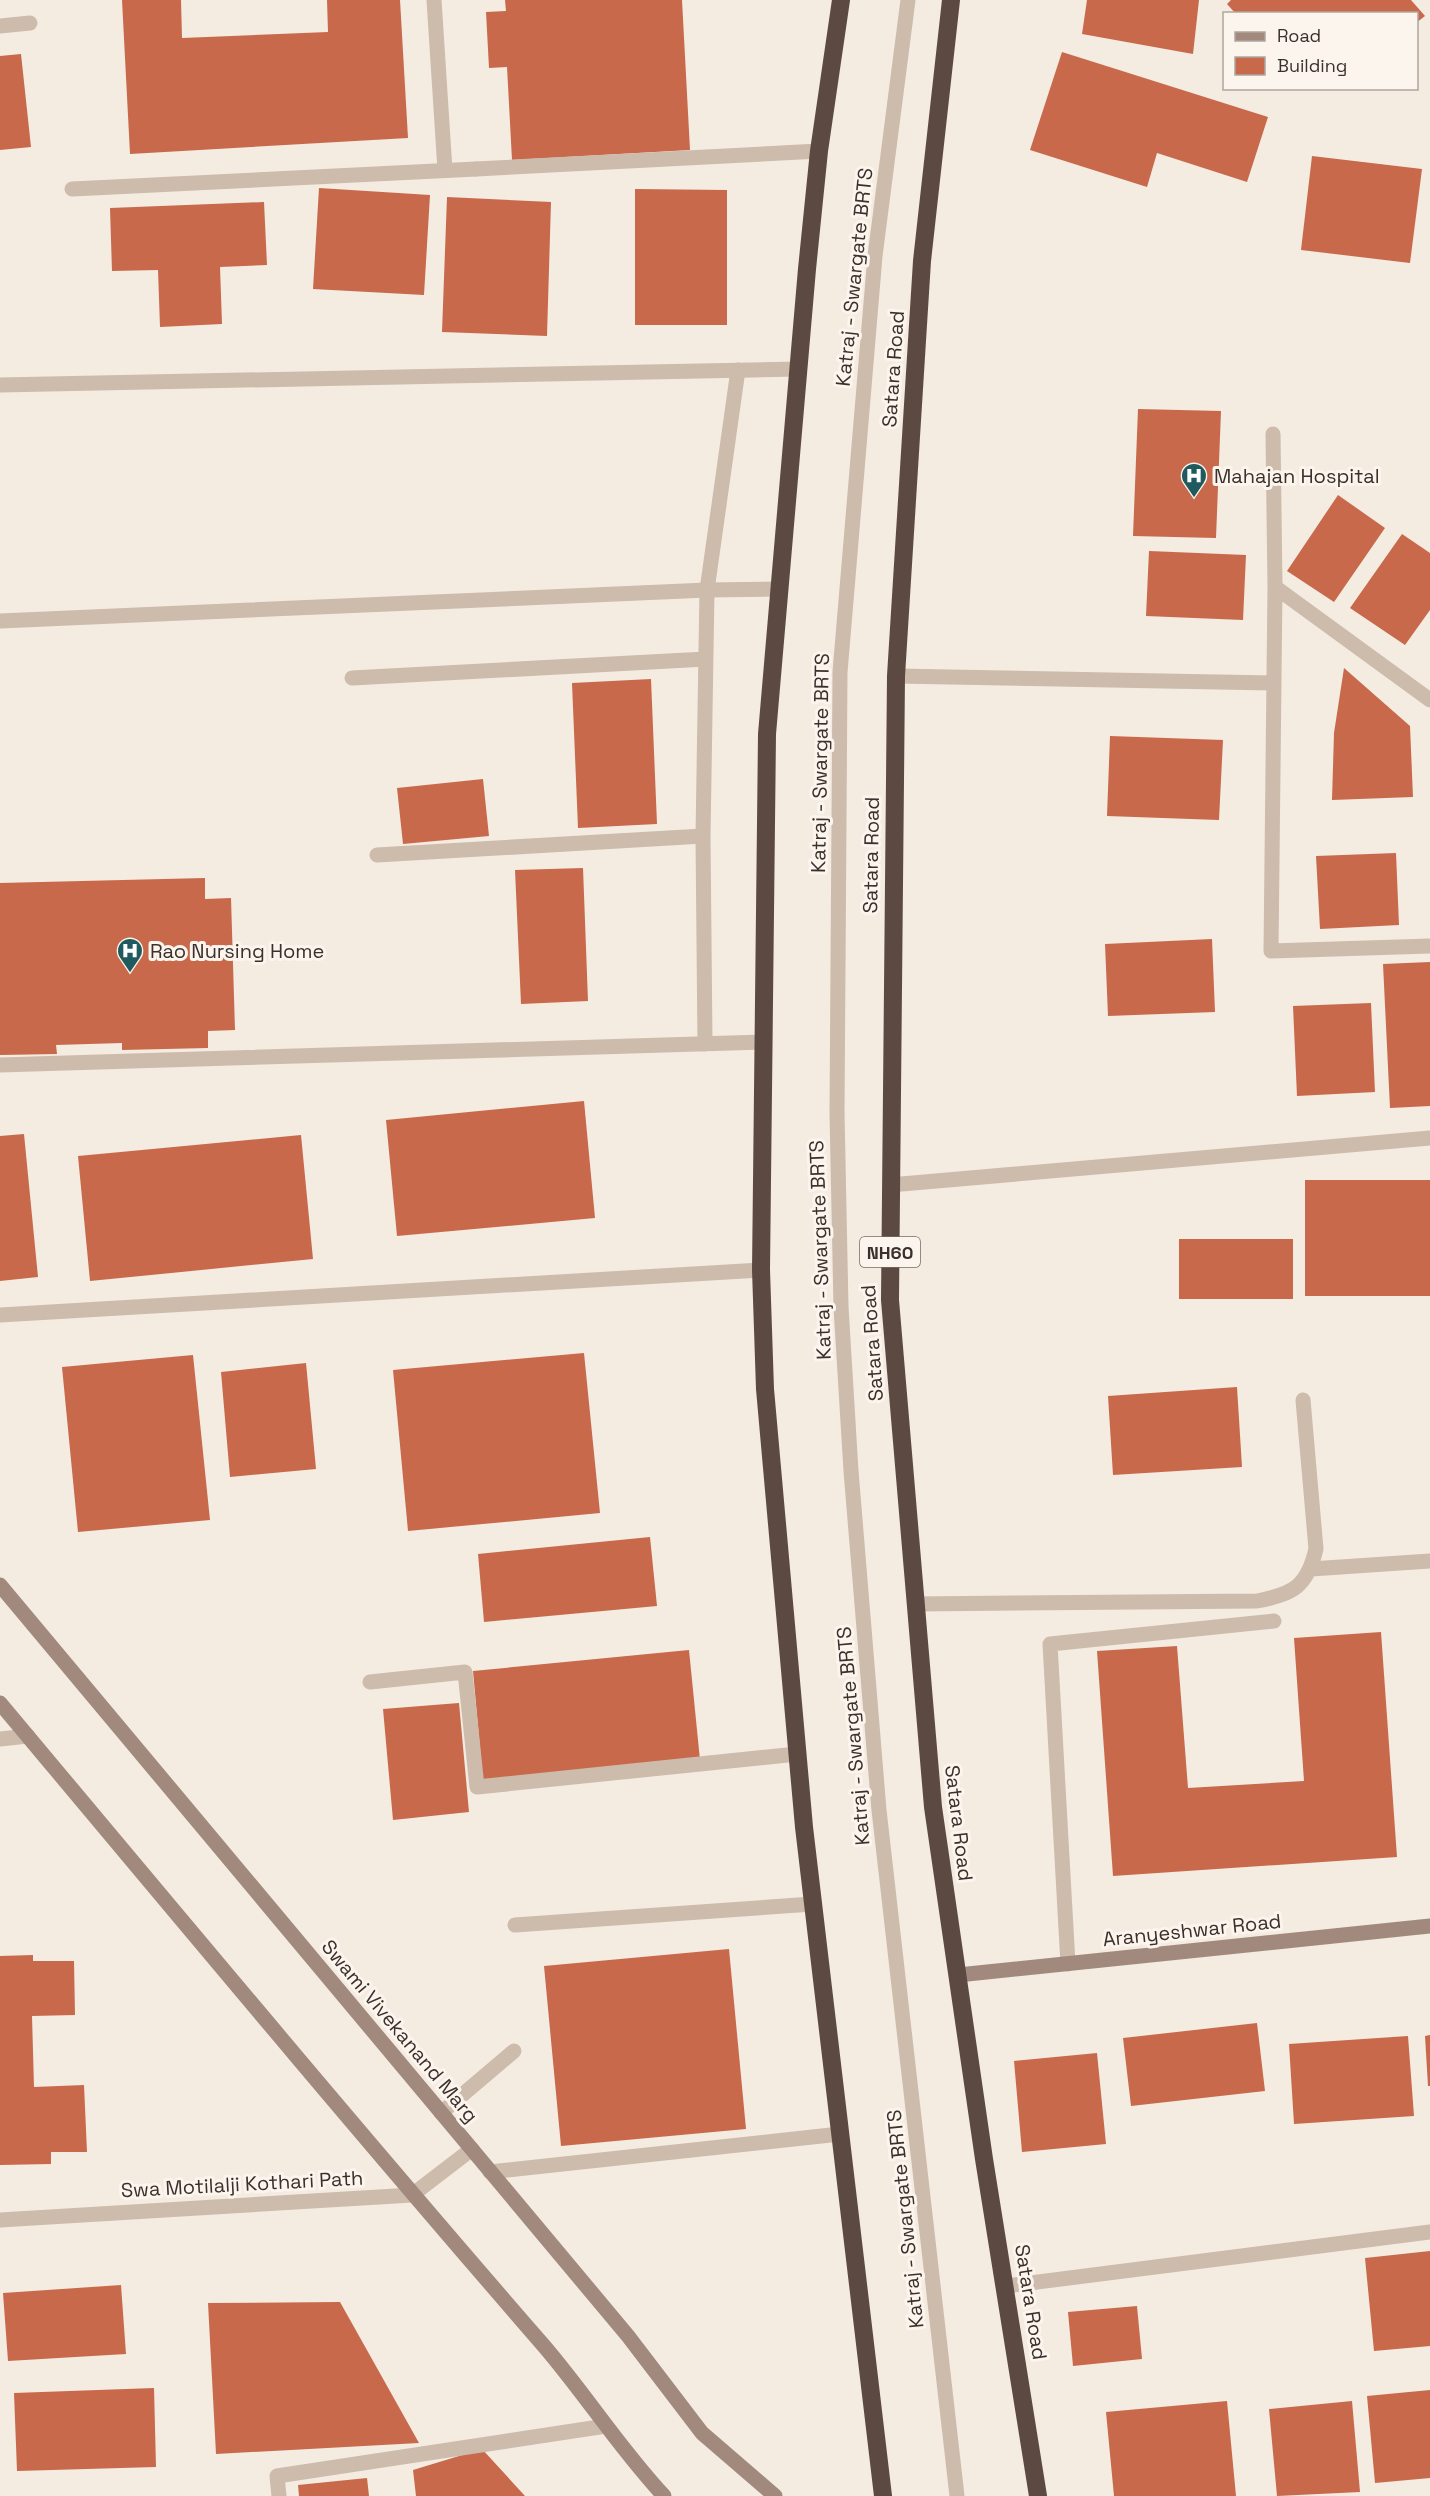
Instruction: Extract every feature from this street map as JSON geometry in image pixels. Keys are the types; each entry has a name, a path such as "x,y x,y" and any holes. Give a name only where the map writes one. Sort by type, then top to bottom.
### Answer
{"highway":[{"path":"841,0 819,151 778,589 767,734 761,1270 765,1389 797,1754 883,2496"},
{"name":"Satara Road","path":"951,0 922,261 896,676 890,1300 933,1807 984,2159 1038,2496"}],"main road":[{"name":"Swami Vivekanand Marg","path":"0,1585 628,2336 702,2433 775,2496"},
{"path":"0,1703 412,2195 573,2380 606,2426 664,2496"},
{"name":"Aranyeshwar Road","path":"958,1975 1430,1926"}],"street":[{"path":"434,0 446,170"},
{"name":"Katraj - Swargate BRTS","path":"908,0 875,256 840,672 837,1113 841,1306 851,1471 879,1810 957,2496"},
{"path":"0,26 30,23"},
{"path":"72,189 819,151"},
{"path":"0,385 798,369"},
{"path":"705,1044 703,836 707,590 738,370"},
{"path":"1273,434 1275,587 1272,683 1271,951 1430,946"},
{"path":"1275,587 1430,700"},
{"path":"0,621 707,590 778,589"},
{"path":"352,678 705,659"},
{"path":"896,676 1272,683"},
{"path":"377,855 703,836"},
{"path":"0,1065 763,1042"},
{"path":"890,1185 1430,1138"},
{"path":"0,1315 761,1270"},
{"path":"915,1604 1257,1601 1284,1596 1301,1584 1311,1569 1316,1549 1303,1400"},
{"path":"1311,1569 1430,1561"},
{"path":"1068,1964 1050,1644 1274,1621"},
{"path":"370,1682 465,1672 477,1787 797,1754"},
{"path":"0,1739 28,1736"},
{"path":"515,1926 813,1904"},
{"path":"441,2114 514,2051"},
{"path":"490,2172 840,2134"},
{"path":"412,2195 471,2149"},
{"name":"Swa Motilalji Kothari Path","path":"0,2220 412,2195"},
{"path":"1006,2286 1430,2232"},
{"path":"279,2496 277,2476 606,2426"}],"building":[{"path":"122,0 181,0 182,38 328,32 327,0 400,0 408,138 130,154"},
{"path":"505,0 682,0 690,150 512,160 507,67 489,68 486,12 506,11"},
{"path":"1087,0 1199,0 1193,54 1082,34"},
{"path":"1231,0 1411,0 1425,16 1418,21 1418,12 1234,12 1227,4"},
{"path":"1062,52 1268,117 1247,182 1157,153 1147,187 1030,150"},
{"path":"21,54 31,147 0,150 0,56"},
{"path":"1312,156 1422,169 1410,263 1301,250"},
{"path":"319,188 430,195 424,295 313,289"},
{"path":"635,189 727,190 727,325 635,325"},
{"path":"447,197 551,202 547,336 442,332"},
{"path":"264,202 267,265 220,267 222,324 160,327 158,270 112,271 110,208"},
{"path":"1138,409 1221,411 1216,538 1133,536"},
{"path":"1338,495 1385,528 1334,602 1287,571"},
{"path":"1402,534 1430,553 1430,610 1405,645 1350,608"},
{"path":"1149,551 1246,555 1243,620 1146,616"},
{"path":"1344,668 1410,726 1413,797 1332,800 1334,733"},
{"path":"651,679 657,824 578,828 572,683"},
{"path":"1110,736 1223,740 1219,820 1107,816"},
{"path":"483,779 489,836 403,844 397,788"},
{"path":"1396,853 1399,925 1320,929 1316,856"},
{"path":"583,868 588,1001 521,1004 515,870"},
{"path":"205,878 205,899 231,898 235,1030 208,1031 208,1048 122,1050 122,1043 56,1045 57,1054 0,1055 0,883"},
{"path":"1212,939 1215,1012 1108,1016 1105,944"},
{"path":"1430,962 1430,1106 1390,1108 1383,964"},
{"path":"1371,1003 1375,1092 1297,1096 1293,1006"},
{"path":"584,1101 595,1218 397,1236 386,1120"},
{"path":"24,1134 38,1277 0,1281 0,1136"},
{"path":"301,1135 313,1259 90,1281 78,1156"},
{"path":"1305,1180 1430,1180 1430,1296 1305,1296"},
{"path":"1179,1239 1293,1239 1293,1299 1179,1299"},
{"path":"584,1353 600,1513 408,1531 393,1370"},
{"path":"193,1355 210,1520 78,1532 62,1367"},
{"path":"306,1363 316,1469 230,1477 221,1372"},
{"path":"1237,1387 1242,1467 1113,1475 1108,1396"},
{"path":"650,1537 657,1606 484,1622 478,1554"},
{"path":"1381,1632 1397,1857 1113,1876 1097,1651 1177,1646 1188,1788 1304,1781 1294,1638"},
{"path":"689,1650 700,1760 483,1781 473,1671"},
{"path":"459,1703 469,1812 393,1820 383,1709"},
{"path":"729,1949 746,2129 561,2146 544,1966"},
{"path":"33,1955 33,1961 74,1961 75,2015 32,2016 34,2087 84,2085 87,2152 51,2152 51,2164 0,2165 0,1956"},
{"path":"1257,2023 1265,2091 1131,2106 1123,2038"},
{"path":"1430,2035 1430,2086 1428,2086 1425,2036"},
{"path":"1408,2036 1414,2116 1294,2124 1289,2044"},
{"path":"1097,2053 1106,2144 1022,2152 1014,2061"},
{"path":"1430,2251 1430,2346 1374,2351 1365,2258"},
{"path":"121,2285 126,2354 8,2361 3,2293"},
{"path":"340,2302 419,2443 216,2454 208,2303"},
{"path":"1137,2306 1142,2359 1073,2366 1068,2312"},
{"path":"154,2388 156,2467 17,2471 14,2393"},
{"path":"1430,2390 1430,2478 1375,2483 1367,2396"},
{"path":"1227,2401 1236,2496 1114,2496 1106,2412"},
{"path":"1352,2401 1360,2492 1277,2496 1269,2409"},
{"path":"482,2449 525,2496 416,2496 413,2470"},
{"path":"367,2478 369,2496 299,2496 298,2485"}],"place":[{"name":"Mahajan Hospital","path":"1194,499"},
{"name":"Rao Nursing Home","path":"130,974"}]}
